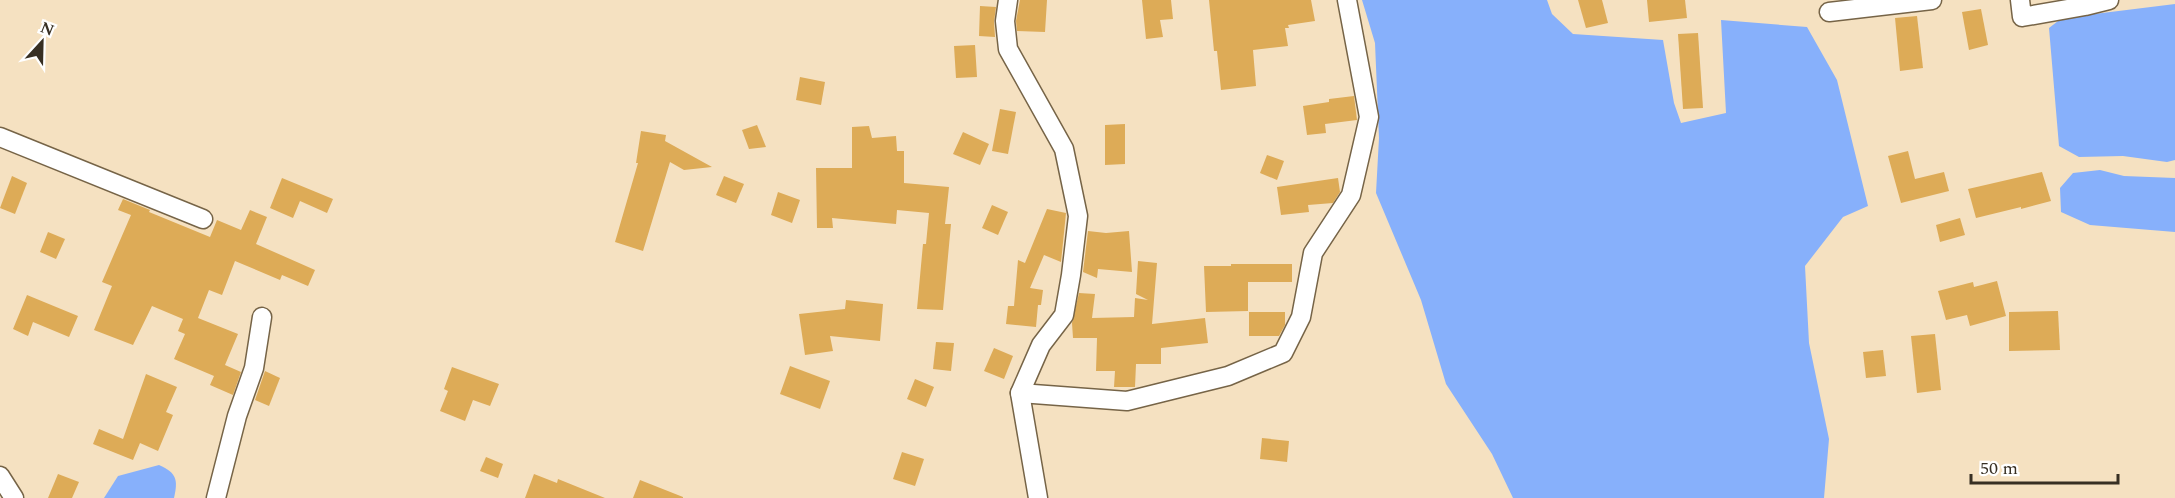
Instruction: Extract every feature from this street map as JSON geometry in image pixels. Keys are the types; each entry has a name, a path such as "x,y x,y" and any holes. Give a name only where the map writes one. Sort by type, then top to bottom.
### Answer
{"street":[{"path":"1008,0 1005,21 1008,49 1064,149 1078,216 1064,315 1041,345 1020,393 1038,498"},
{"path":"1020,393 1127,401 1228,376 1282,353 1301,316 1313,254 1351,195 1369,117 1347,0"},
{"path":"1829,12 1932,0"},
{"path":"2020,0 2022,17 2109,0"},
{"path":"0,137 203,219"},
{"path":"216,498 237,416 254,368 262,317"},
{"path":"0,476 14,498"}],"water":[{"path":"1362,0 1547,0 1552,14 1573,34 1663,40 1674,103 1681,123 1726,113 1721,20 1807,27 1837,80 1868,206 1843,217 1805,266 1809,343 1829,439 1824,498 1513,498 1492,454 1446,384 1421,300 1376,193 1379,138 1375,43"},
{"path":"2175,4 2175,160 2167,162 2123,156 2079,157 2059,146 2049,28 2062,18"},
{"path":"2100,170 2124,176 2175,178 2175,232 2090,225 2061,212 2060,188 2073,173"},
{"path":"159,465 170,471 175,478 174,498 104,498 118,476"}],"building":[{"path":"1020,0 1047,0 1045,32 1017,31 1016,21"},
{"path":"1142,0 1171,0 1173,19 1160,20 1163,37 1146,39"},
{"path":"1209,0 1311,0 1315,21 1288,25 1289,28 1285,28 1288,46 1253,50 1256,86 1221,90"},
{"path":"1578,0 1602,0 1608,23 1586,28"},
{"path":"1647,0 1685,0 1687,18 1649,22"},
{"path":"980,6 996,7 995,37 979,36"},
{"path":"1981,9 1988,45 1969,50 1962,12"},
{"path":"1917,16 1923,68 1900,71 1895,18"},
{"path":"1698,33 1703,108 1683,109 1678,34"},
{"path":"975,45 977,77 956,78 954,46"},
{"path":"800,77 825,82 821,105 796,100"},
{"path":"1354,96 1357,120 1325,124 1326,133 1307,135 1303,106 1329,102 1329,99"},
{"path":"1000,109 1016,112 1008,154 992,151"},
{"path":"1125,124 1125,164 1105,165 1105,125"},
{"path":"757,125 766,147 749,149 742,130"},
{"path":"869,126 872,138 896,136 897,151 904,151 904,183 949,187 945,224 951,224 943,310 917,309 923,244 926,244 929,213 897,210 896,224 832,218 833,228 817,228 816,168 852,168 852,127"},
{"path":"641,131 666,135 665,141 712,167 684,170 670,162 643,251 615,242 638,163 636,163"},
{"path":"963,132 989,144 980,165 953,154"},
{"path":"1908,151 1915,179 1944,172 1949,191 1901,203 1888,156"},
{"path":"1267,155 1284,161 1277,180 1260,173"},
{"path":"2042,172 2051,201 1976,218 1968,189"},
{"path":"12,176 27,183 15,214 0,208"},
{"path":"724,176 744,184 736,203 716,195"},
{"path":"282,178 333,199 327,213 300,201 293,218 270,208"},
{"path":"1338,178 1340,192 1333,203 1308,205 1309,212 1281,215 1277,187"},
{"path":"778,192 800,200 792,223 771,215"},
{"path":"123,199 210,237 217,220 241,230 250,210 267,217 256,244 315,270 308,286 282,275 280,280 235,261 222,295 209,290 198,318 238,334 225,365 241,372 233,395 210,385 214,376 174,359 185,334 178,331 183,319 152,306 133,345 94,330 112,286 102,282 131,215 118,210"},
{"path":"992,205 1008,212 998,235 982,228"},
{"path":"1047,209 1066,213 1061,262 1044,255 1030,288 1043,290 1041,305 1038,305 1036,327 1006,324 1008,306 1014,306 1018,260 1025,263"},
{"path":"1960,218 1965,235 1940,242 1936,225"},
{"path":"1088,231 1106,233 1129,231 1132,272 1098,269 1097,278 1083,272"},
{"path":"48,232 65,239 56,259 40,252"},
{"path":"1138,261 1157,263 1152,324 1205,318 1208,343 1161,348 1161,364 1136,364 1135,387 1114,387 1115,371 1096,371 1097,338 1073,338 1072,323 1079,293 1095,294 1092,318 1134,317 1135,298 1148,300 1136,294"},
{"path":"1231,264 1292,264 1292,282 1248,282 1248,311 1206,312 1204,266 1231,266"},
{"path":"1997,281 2006,316 1970,326 1967,315 1946,320 1938,291 1973,282 1974,287"},
{"path":"27,295 78,316 69,337 33,322 28,336 13,329"},
{"path":"846,300 883,304 880,341 830,336 833,351 805,355 799,314 845,309"},
{"path":"2058,311 2060,350 2009,351 2009,312"},
{"path":"1249,312 1285,312 1285,325 1279,336 1249,336"},
{"path":"1935,334 1941,390 1917,393 1911,336"},
{"path":"936,342 954,343 951,371 933,369"},
{"path":"994,348 1013,356 1004,379 984,371"},
{"path":"1883,350 1886,376 1866,378 1863,352"},
{"path":"790,366 830,381 820,409 780,394"},
{"path":"452,367 499,384 490,406 473,400 465,421 440,411 448,391 444,389"},
{"path":"265,371 280,378 269,406 255,400"},
{"path":"146,374 177,387 166,412 173,415 158,451 140,443 133,460 93,444 99,429 123,439"},
{"path":"915,379 934,387 926,407 907,399"},
{"path":"1262,438 1289,441 1287,462 1260,459"},
{"path":"902,452 924,459 915,486 893,479"},
{"path":"486,457 503,464 498,478 480,471"},
{"path":"58,474 79,482 72,498 48,498"},
{"path":"534,474 557,483 558,479 605,498 525,498"},
{"path":"640,480 683,497 683,498 633,498"}]}
